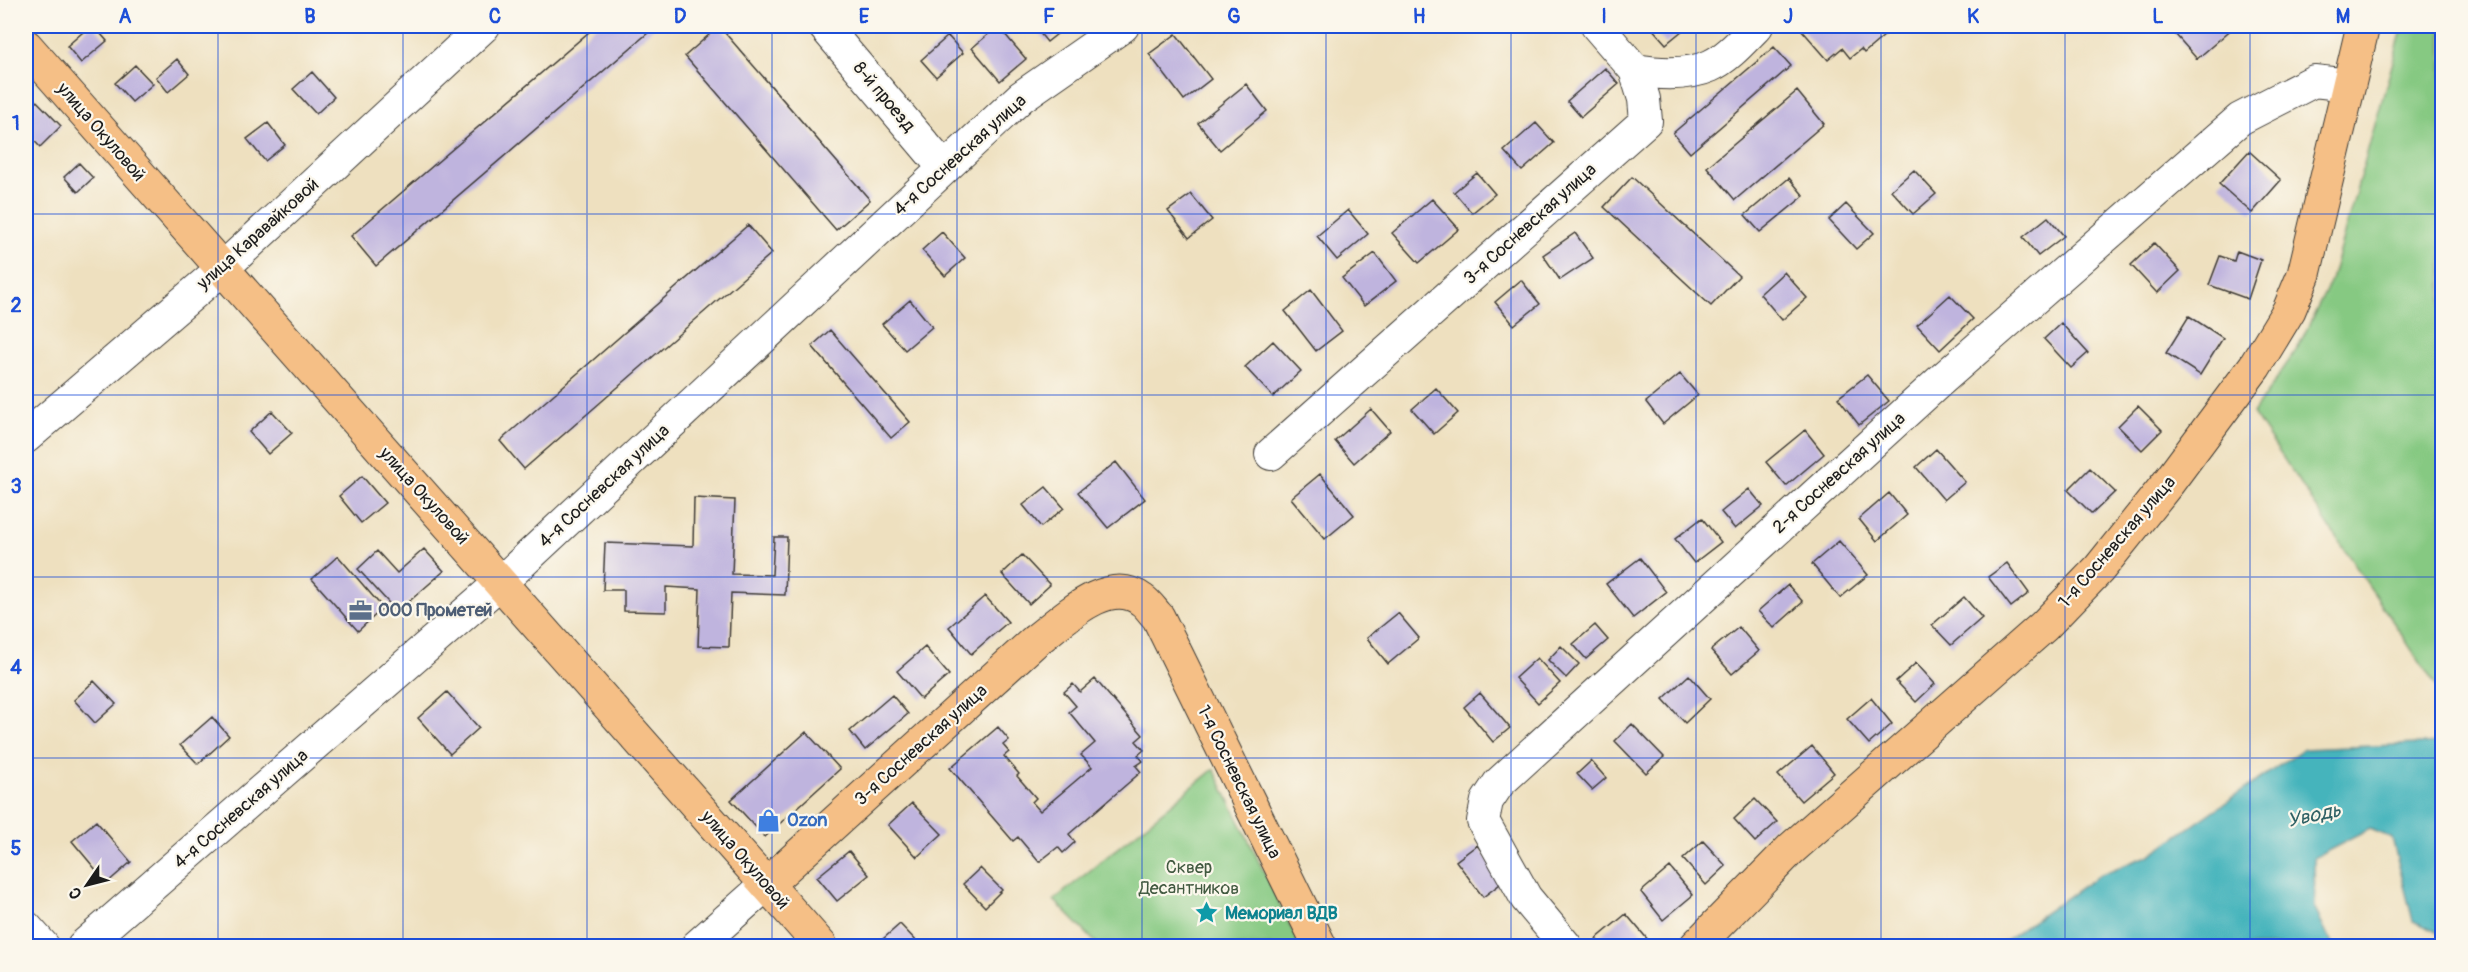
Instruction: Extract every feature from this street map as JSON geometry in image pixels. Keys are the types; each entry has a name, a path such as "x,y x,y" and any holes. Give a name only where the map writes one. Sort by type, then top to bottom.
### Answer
{"main road":[{"name":"1-я Сосневская улица","path":"1696,946 1791,849 2044,626 2099,569 2192,452 2255,366 2289,310 2304,274 2363,26"},
{"name":"улица Окуловой","path":"26,46 821,946"},
{"name":"3-я Сосневская улица","path":"767,884 1035,641 1079,606 1100,596 1119,591 1141,598 1158,617"},
{"name":"1-я Сосневская улица","path":"1158,617 1320,946"}],"street":[{"name":"улица Каравайковой","path":"26,437 222,269 484,26"},
{"name":"8-й проезд","path":"824,26 944,168"},
{"name":"4-я Сосневская улица","path":"83,946 500,582 1021,98 1123,26"},
{"path":"1597,26 1635,70 1667,75 1710,66 1735,48 1757,26"},
{"name":"3-я Сосневская улица","path":"1271,454 1646,121 1644,99 1635,70"},
{"name":"2-я Сосневская улица","path":"1566,946 1526,898 1483,821 1486,801 1499,783 1940,381 2240,120 2314,81 2349,85"},
{"name":"3-я Сосневская улица","path":"697,946 767,884"},
{"path":"26,927 43,946"}],"green space":[{"path":"2403,26 2442,26 2442,695 2253,413 2297,349 2331,280"},
{"name":"Сквер Десантников","path":"1214,769 1300,946 1099,946 1054,900"}],"water":[{"name":"Уводь","path":"2442,743 2442,934 2413,921 2392,838 2370,829 2314,858 2315,909 2333,946 1997,946 2099,875 2150,855 2303,749"}],"building":[{"path":"90,26 94,26 107,41 81,63 67,46"},
{"path":"596,26 656,26 376,266 351,236"},
{"path":"719,26 870,200 836,230 685,56"},
{"path":"998,26 1026,59 1000,81 972,48"},
{"path":"1034,26 1067,26 1047,42"},
{"path":"1650,26 1679,26 1683,30 1666,44"},
{"path":"1803,26 1887,26 1891,30 1864,53 1861,49 1850,58 1842,48 1828,60 1800,28"},
{"path":"2168,26 2235,26 2197,59"},
{"path":"1176,34 1211,79 1184,100 1149,54"},
{"path":"948,36 963,53 936,77 921,60"},
{"path":"1774,47 1791,66 1690,153 1673,133"},
{"path":"177,59 189,74 168,92 156,77"},
{"path":"135,65 153,84 132,102 115,83"},
{"path":"1605,68 1619,84 1581,117 1567,101"},
{"path":"312,72 334,97 316,114 293,89"},
{"path":"1246,84 1267,111 1220,150 1198,123"},
{"path":"1797,91 1824,124 1735,200 1707,167"},
{"path":"29,93 61,126 40,147 26,132 26,97"},
{"path":"268,123 285,145 265,161 247,139"},
{"path":"1536,123 1554,143 1522,171 1504,151"},
{"path":"2249,151 2281,180 2252,213 2219,184"},
{"path":"79,163 93,178 78,192 64,177"},
{"path":"1914,170 1936,194 1913,214 1891,190"},
{"path":"1477,173 1495,194 1472,213 1454,192"},
{"path":"1632,177 1739,276 1711,306 1604,207"},
{"path":"1789,178 1804,196 1760,232 1745,215"},
{"path":"1191,194 1212,220 1189,238 1168,211"},
{"path":"1432,199 1459,229 1419,263 1392,233"},
{"path":"1846,204 1874,233 1856,249 1829,220"},
{"path":"1348,210 1368,234 1337,260 1317,236"},
{"path":"2048,217 2064,236 2038,256 2023,237"},
{"path":"748,225 772,253 524,469 500,441"},
{"path":"942,232 965,258 945,276 922,250"},
{"path":"1575,233 1593,258 1560,280 1543,255"},
{"path":"2154,243 2180,271 2157,293 2131,265"},
{"path":"2237,251 2261,260 2248,299 2209,285 2220,256 2234,261"},
{"path":"1375,253 1396,281 1364,306 1342,278"},
{"path":"1784,272 1807,298 1782,320 1760,294"},
{"path":"1521,280 1540,304 1514,325 1495,302"},
{"path":"1311,290 1342,331 1316,351 1285,311"},
{"path":"1950,295 1973,319 1940,350 1917,325"},
{"path":"910,300 932,327 905,350 882,324"},
{"path":"2189,316 2223,338 2200,375 2166,353"},
{"path":"2061,323 2088,353 2071,368 2044,339"},
{"path":"830,330 910,422 891,438 812,346"},
{"path":"1273,341 1301,371 1273,397 1245,367"},
{"path":"1680,374 1698,395 1663,424 1646,402"},
{"path":"1867,375 1889,401 1859,425 1838,398"},
{"path":"1436,388 1458,413 1434,434 1412,409"},
{"path":"2138,406 2162,430 2142,450 2118,426"},
{"path":"1371,409 1390,431 1354,463 1335,441"},
{"path":"272,411 292,433 268,454 249,432"},
{"path":"1805,430 1824,454 1786,486 1766,462"},
{"path":"1936,449 1965,482 1944,500 1916,467"},
{"path":"1116,462 1145,499 1108,528 1078,492"},
{"path":"2090,468 2115,492 2092,514 2068,490"},
{"path":"1320,474 1354,515 1325,539 1291,498"},
{"path":"362,476 385,503 361,523 339,496"},
{"path":"1046,487 1064,508 1041,527 1023,505"},
{"path":"1749,489 1763,506 1735,529 1721,512"},
{"path":"1889,493 1907,515 1877,541 1859,519"},
{"path":"694,498 735,500 732,574 772,575 774,537 787,537 785,595 731,593 729,647 698,646 700,589 666,587 666,612 624,611 624,590 603,590 605,543 693,546"},
{"path":"1702,518 1721,542 1694,563 1675,539"},
{"path":"1839,541 1868,575 1840,598 1812,564"},
{"path":"424,549 444,571 397,612 358,569 377,551 397,573"},
{"path":"1022,555 1050,585 1029,604 1002,574"},
{"path":"338,556 383,608 358,631 312,579"},
{"path":"1640,558 1666,592 1633,618 1606,584"},
{"path":"2007,563 2029,593 2011,607 1988,577"},
{"path":"1788,585 1803,602 1774,628 1758,611"},
{"path":"985,596 1008,622 971,654 949,627"},
{"path":"1964,597 1982,618 1951,645 1932,625"},
{"path":"1398,613 1419,638 1388,664 1367,638"},
{"path":"1595,625 1608,640 1586,659 1573,644"},
{"path":"1739,627 1759,651 1732,674 1711,650"},
{"path":"1561,646 1579,664 1566,678 1548,660"},
{"path":"925,647 949,675 921,699 897,671"},
{"path":"1537,658 1560,683 1538,703 1515,678"},
{"path":"1916,663 1935,684 1916,702 1896,681"},
{"path":"1689,675 1710,699 1685,723 1663,699"},
{"path":"1095,679 1143,735 1136,741 1144,750 1138,755 1143,761 1136,766 1141,772 1069,834 1075,842 1063,853 1058,847 1039,862 1018,837 1013,841 950,768 998,727 1009,740 1003,745 1009,752 1004,756 1036,798 1032,802 1040,811 1092,767 1081,755 1095,743 1069,712 1076,706 1064,692 1073,684 1080,692"},
{"path":"94,681 116,704 95,723 74,700"},
{"path":"447,692 479,728 450,754 418,718"},
{"path":"1480,693 1510,728 1493,742 1464,707"},
{"path":"892,695 908,714 865,750 850,731"},
{"path":"1871,698 1892,724 1869,744 1847,719"},
{"path":"212,717 229,736 198,764 180,745"},
{"path":"1632,724 1664,757 1646,773 1615,741"},
{"path":"806,732 840,769 765,837 731,800"},
{"path":"1812,746 1834,773 1801,801 1778,775"},
{"path":"1591,761 1606,778 1592,790 1577,774"},
{"path":"1755,799 1777,822 1755,842 1734,819"},
{"path":"912,803 942,834 917,857 888,825"},
{"path":"96,821 131,862 107,883 72,841"},
{"path":"1703,841 1726,866 1706,885 1683,859"},
{"path":"1477,845 1504,881 1483,897 1456,861"},
{"path":"849,851 869,875 837,901 817,877"},
{"path":"1670,867 1693,895 1663,920 1641,892"},
{"path":"980,868 1002,890 985,907 963,884"},
{"path":"1626,914 1649,941 1643,946 1603,946 1596,939"},
{"path":"900,924 921,946 875,946"}],"place":[{"name":"ООО Прометей","path":"360,610"},
{"name":"Ozon","path":"769,820"},
{"name":"Мемориал ВДВ","path":"1207,913"}]}
